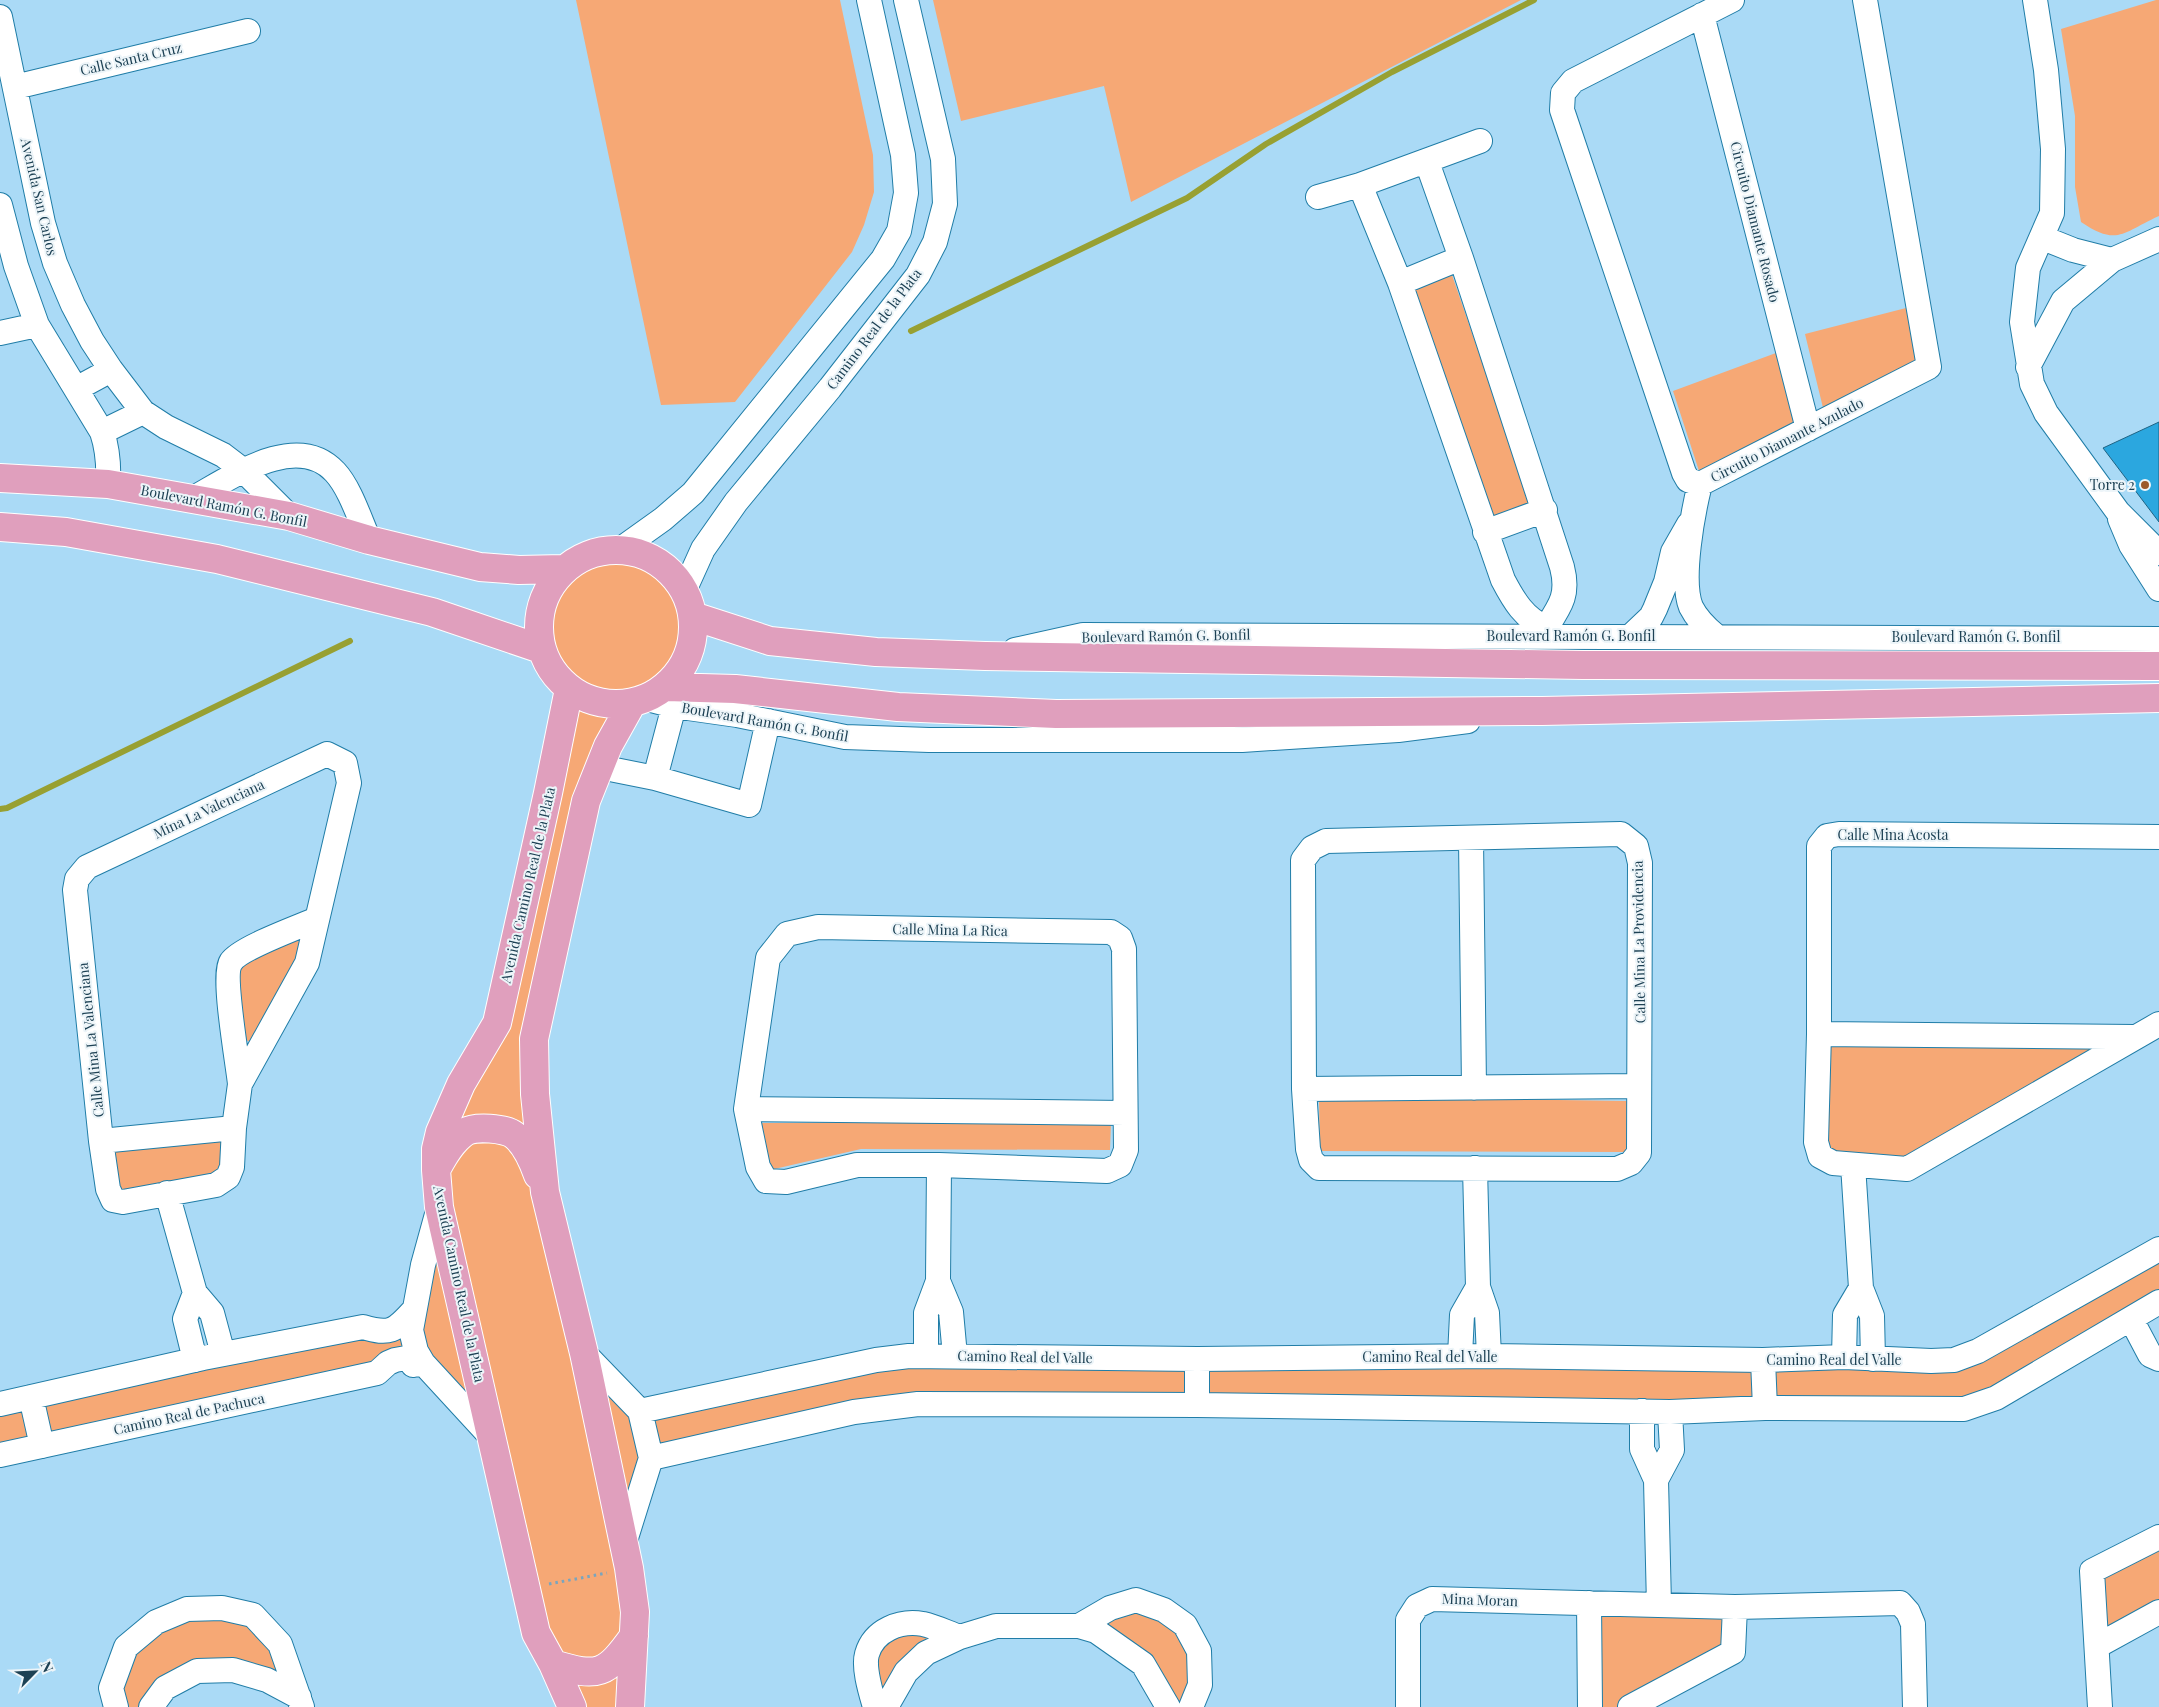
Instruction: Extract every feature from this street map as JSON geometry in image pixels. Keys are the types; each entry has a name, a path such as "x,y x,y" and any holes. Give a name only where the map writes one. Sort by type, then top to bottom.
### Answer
{"main road":[{"name":"Boulevard Ramón G. Bonfil","path":"0,478 108,484 289,516 369,540 480,567 519,570 563,569"},
{"path":"0,527 66,532 217,559 432,612 541,649"},
{"path":"630,1707 635,1612 630,1568 584,1353 545,1192 534,1094 534,1040 586,802 608,746 655,699 683,667 692,642 689,603 668,569 646,555 620,549 596,551 573,561 555,578 542,600 538,624 541,649 552,671 569,689 591,701 617,705 655,699"},
{"name":"Boulevard Ramón G. Bonfil","path":"689,603 770,641 876,652 985,656 1583,664 2159,666"},
{"name":"Avenida Camino Real de la Plata","path":"569,689 548,794 497,1023 461,1084 440,1132 436,1170 439,1207 536,1634 553,1664 572,1707"},
{"name":"Boulevard Ramón G. Bonfil","path":"655,699 735,689 898,707 1056,714 1542,711 2159,698"},
{"path":"436,1170 449,1147 466,1131 486,1127 514,1134 530,1155 545,1192"},
{"path":"553,1664 586,1673 605,1668 617,1660 634,1636"}],"street":[{"path":"620,549 663,519 693,493 883,259 899,231 906,194 903,155 869,0"},
{"name":"Camino Real de la Plata","path":"689,603 703,548 736,502 830,388 918,275 935,242 945,204 943,159 906,0"},
{"name":"Circuito Diamante Azulado","path":"1732,0 1572,81 1563,93 1562,110 1684,473 1688,480 1700,484 1929,367 1865,0"},
{"path":"2035,0 2046,70 2053,149 2052,213 2043,238 2028,268 2022,322 2028,367 2032,384 2046,414 2118,512 2159,553"},
{"name":"Circuito Diamante Rosado","path":"1702,15 1808,429"},
{"name":"Avenida San Carlos","path":"0,17 37,196 55,263 73,305 92,341 110,370 143,412 166,427 223,455 244,470 289,516"},
{"name":"Calle Santa Cruz","path":"15,87 248,31"},
{"path":"1318,197 1427,162 1480,141"},
{"path":"1360,185 1400,284 1486,532 1512,597 1529,618 1547,632 1562,604 1565,579 1545,510 1427,162"},
{"path":"37,196 1,210 16,266 36,325 102,432 108,448 108,484"},
{"path":"2043,238 2073,250 2112,260"},
{"path":"2028,367 2063,302 2112,260 2159,239"},
{"path":"1400,284 1461,258"},
{"path":"0,334 36,325"},
{"path":"76,389 110,370"},
{"path":"102,432 143,412"},
{"path":"192,500 244,470 283,456 304,455 323,462 335,472 369,540"},
{"path":"1700,484 1692,520 1688,593 1697,618 1716,636"},
{"path":"1486,532 1545,510"},
{"path":"2118,512 2130,545 2159,589"},
{"path":"1631,636 1651,617 1666,582 1673,552 1692,520"},
{"name":"Boulevard Ramón G. Bonfil","path":"985,656 1084,635 1547,632 1631,636 2159,638"},
{"path":"655,699 655,778"},
{"name":"Boulevard Ramón G. Bonfil","path":"655,699 854,737 929,740 1242,740 1398,730 1542,711"},
{"path":"600,767 655,778 749,805 768,721"},
{"name":"Mina La Valenciana","path":"77,879 87,867 327,754 345,763 349,783 317,919"},
{"name":"Calle Mina La Providencia","path":"1621,834 1636,846 1640,863 1639,1086 1639,1153 1631,1163 1617,1169 1319,1168 1311,1160 1308,1149 1304,1090 1303,860 1312,848 1326,841 1621,834"},
{"name":"Calle Mina Acosta","path":"2159,837 1838,834 1827,836 1819,846 1820,1034 1816,1142 1820,1156 1833,1163 1907,1169 2159,1024"},
{"path":"1471,838 1474,1088"},
{"name":"Calle Mina La Valenciana","path":"77,879 75,890 101,1141 108,1189 113,1200 123,1202 167,1193"},
{"path":"240,1084 307,963 317,919"},
{"path":"223,1354 212,1313 195,1293 167,1193 216,1185 228,1177 232,1167 234,1128 240,1084 228,983 230,963 241,953 317,919"},
{"name":"Calle Mina La Rica","path":"818,927 1111,932 1120,938 1124,949 1125,1113 1126,1150 1120,1165 1107,1171 939,1165 857,1165 786,1182 766,1181 758,1167 746,1109 768,958 787,934 818,927"},
{"path":"1820,1034 2136,1037"},
{"path":"1304,1090 1639,1086"},
{"path":"746,1109 1125,1113"},
{"path":"101,1141 234,1128"},
{"path":"926,1356 926,1313 938,1281 939,1165"},
{"path":"1853,1165 1861,1288 1872,1316 1872,1358"},
{"path":"1474,1168 1478,1287 1488,1313 1489,1356"},
{"path":"439,1207 423,1265 411,1330 416,1351 423,1363 492,1438"},
{"name":"Camino Real del Valle","path":"644,1410 876,1360 909,1356 1197,1359 1489,1356 1763,1360 1872,1358 1954,1360 1978,1351 2159,1249"},
{"path":"938,1281 952,1312 954,1356"},
{"path":"1460,1356 1462,1315 1478,1287"},
{"path":"1844,1358 1845,1315 1861,1288"},
{"path":"195,1293 184,1319 195,1360"},
{"path":"655,1457 854,1412 918,1404 1197,1405 1670,1412 1765,1408 1964,1409 1996,1398 2158,1304"},
{"path":"0,1404 223,1354 397,1319 413,1311"},
{"path":"2131,1319 2150,1355 2159,1360"},
{"path":"584,1353 644,1410 655,1457 625,1541"},
{"path":"1197,1359 1197,1405"},
{"path":"1763,1360 1765,1408"},
{"name":"Camino Real de Pachuca","path":"0,1455 423,1363"},
{"path":"31,1398 42,1446"},
{"path":"1642,1411 1642,1449 1656,1480 1660,1605"},
{"path":"1656,1480 1672,1450 1670,1412"},
{"path":"2100,1707 2098,1646 2092,1571 2159,1537"},
{"name":"Mina Moran","path":"1408,1707 1408,1620 1418,1606 1432,1599 1735,1607 1900,1603 1908,1612 1913,1624 1915,1707"},
{"path":"1079,1626 1110,1608 1136,1600 1164,1610 1186,1625 1199,1651 1200,1685 1191,1707"},
{"path":"1589,1603 1590,1707"},
{"path":"1630,1707 1733,1652 1735,1607"},
{"path":"116,1707 111,1688 126,1647 156,1622 187,1608 222,1608 253,1615 280,1644 301,1702"},
{"path":"2098,1646 2159,1612"},
{"path":"875,1707 868,1678 866,1654 876,1636 888,1628 904,1624 924,1624 960,1637"},
{"path":"886,1707 906,1672 926,1653 960,1637 996,1626 1079,1626 1096,1631 1143,1664 1168,1707"},
{"path":"151,1707 165,1688 197,1671 233,1670 267,1680 301,1702"}],"path":[{"path":"526,1588 630,1568"}],"shaded area":[{"path":"576,0 840,0 873,155 874,192 864,225 852,252 735,402 661,405"},
{"path":"933,0 1521,0 1131,202 1104,86 961,121"},
{"path":"2159,0 2159,216 2128,232 2112,235 2104,234 2093,230 2081,222 2075,187 2075,116 2061,29"},
{"path":"1452,275 1533,510 1494,523 1413,289"},
{"path":"1906,308 1920,366 1825,416 1805,334"},
{"path":"1784,350 1800,419 1699,471 1673,391"},
{"path":"621,549 647,555 663,565 676,577 685,592 690,608 692,625 690,643 685,660 676,676 608,746 534,1039 584,1353 640,1411 876,1360 1931,1361 2159,1250 2159,1302 1964,1409 918,1404 651,1458 625,1541 630,1707 572,1707 492,1438 423,1363 0,1455 0,1404 385,1322 413,1311 440,1171 497,1023 569,689 552,670 541,649 538,633 542,604 556,578 567,567 580,558 600,550"},
{"path":"291,935 304,946 250,1042 244,1039 234,963"},
{"path":"1819,1034 2135,1037 1907,1169 1820,1156"},
{"path":"1480,1099 1627,1101 1626,1152 1320,1151 1319,1101"},
{"path":"1111,1122 1110,1150 861,1149 770,1170 761,1123"},
{"path":"230,1133 225,1170 118,1194 109,1144"},
{"path":"2159,1537 2159,1612 2097,1646 2092,1571"},
{"path":"1136,1600 1185,1625 1191,1707 1168,1707 1096,1631"},
{"path":"1589,1603 1735,1607 1733,1652 1630,1707 1590,1707"},
{"path":"253,1615 299,1697 197,1671 151,1707 116,1707 126,1647 156,1622"},
{"path":"888,1629 960,1637 875,1707 876,1636"}],"building":[{"name":"Torre 2","path":"2159,422 2159,522 2103,448"}],"waterway":[{"path":"911,331 1187,198 1266,144 1392,72 1534,0"},
{"path":"0,809 7,808 350,641"}],"place":[{"name":"Torre 2","path":"2145,485"}]}
